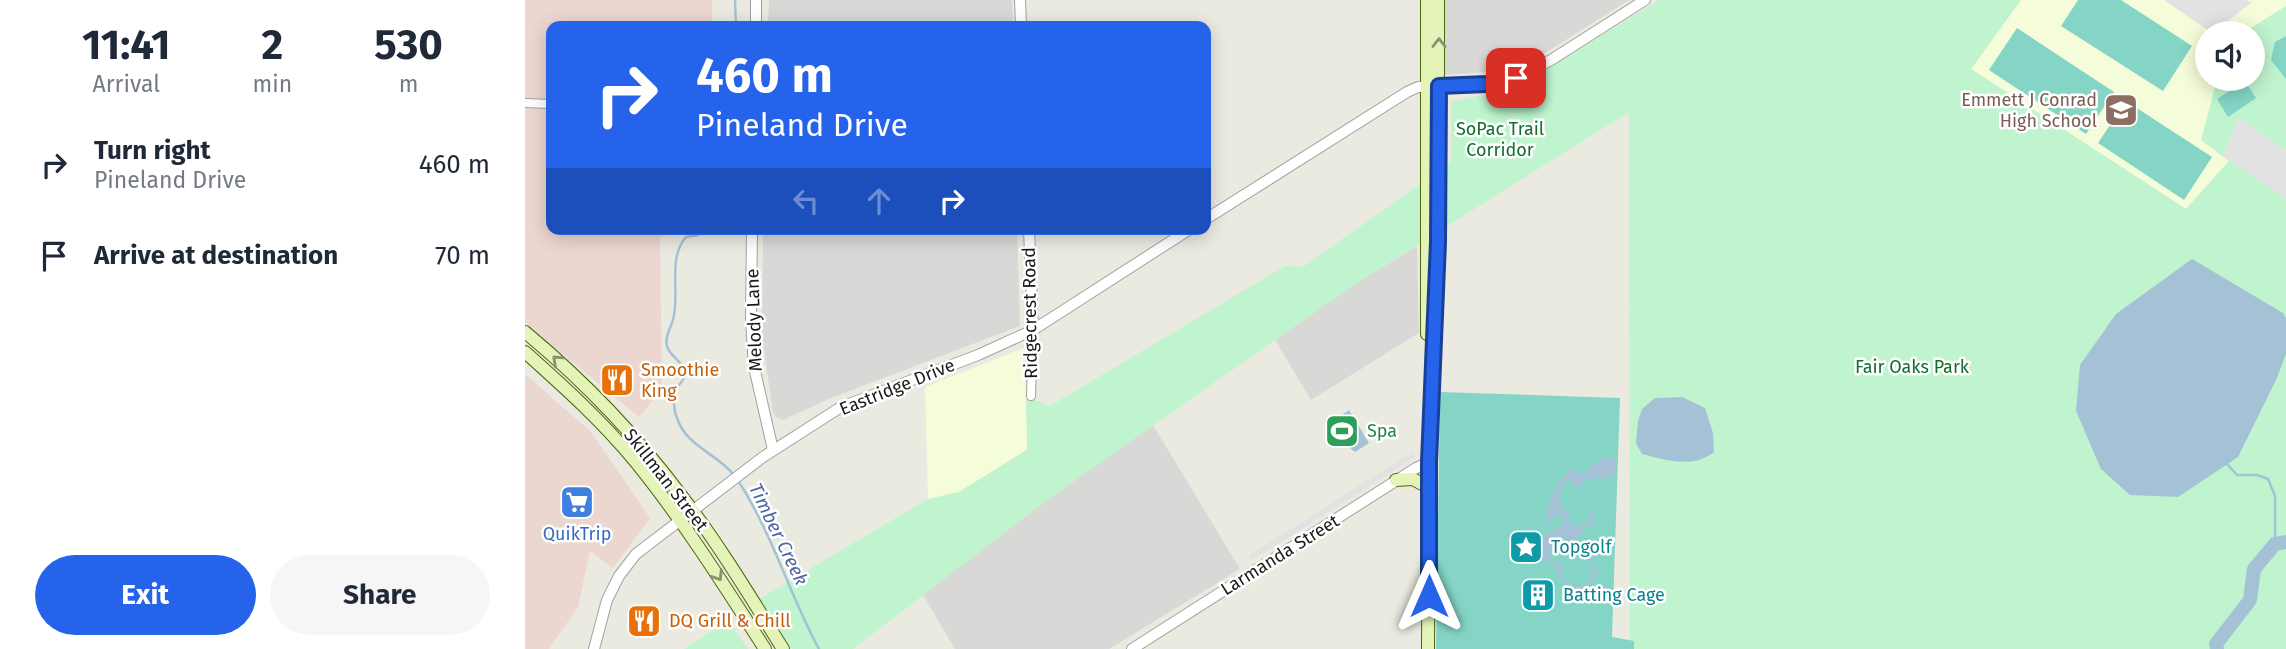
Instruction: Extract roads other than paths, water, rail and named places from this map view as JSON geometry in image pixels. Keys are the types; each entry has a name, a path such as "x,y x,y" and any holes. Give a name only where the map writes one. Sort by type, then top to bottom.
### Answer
{"main road":[{"path":"1426,0 1433,86"},
{"path":"1428,649 1426,463 1431,324 1433,86 1438,0"},
{"name":"Skillman Street","path":"525,332 580,382 632,435 692,510 783,649"},
{"name":"Skillman Street","path":"525,352 570,393 634,460 680,519 765,649"},
{"path":"570,393 580,382"},
{"path":"1422,649 1422,484 1426,463"},
{"path":"1396,481 1413,479 1422,484"}],"street":[{"path":"756,0 756,21"},
{"path":"1020,0 1021,21"},
{"path":"1211,216 1397,97 1418,87 1487,84 1516,78 1551,60 1645,0"},
{"path":"525,103 546,104"},
{"name":"Melody Lane","path":"753,235 751,320 754,367 773,450"},
{"name":"Ridgecrest Road","path":"1029,235 1033,330 1031,396"},
{"name":"Eastridge Drive","path":"594,649 607,600 619,576 636,554 763,457 815,422 853,402 978,355 1033,330 1180,235"},
{"name":"Larmanda Street","path":"1132,649 1426,463"}],"waterway":[{"name":"Timber Creek","path":"735,0 736,21"},
{"name":"Timber Creek","path":"698,235 686,237 677,254 674,315 666,342 668,350 685,372 676,389 674,402 681,428 687,436 733,474"},
{"path":"2227,464 2237,475 2257,475 2268,479 2275,496 2275,544"},
{"name":"Timber Creek","path":"737,479 760,520 819,649"},
{"path":"2217,649 2216,644 2250,600 2254,569 2275,544 2286,542"}],"place":[{"name":"Emmett J Conrad High School","path":"2121,110"},
{"name":"Smoothie King","path":"617,380"},
{"name":"Spa","path":"1342,431"},
{"name":"QuikTrip","path":"577,502"},
{"name":"Topgolf","path":"1526,547"},
{"name":"Batting Cage","path":"1538,595"},
{"name":"DQ Grill & Chill","path":"644,621"}],"park label":[{"name":"SoPac Trail Corridor","path":"1500,139"},
{"name":"Fair Oaks Park","path":"1912,367"}]}
